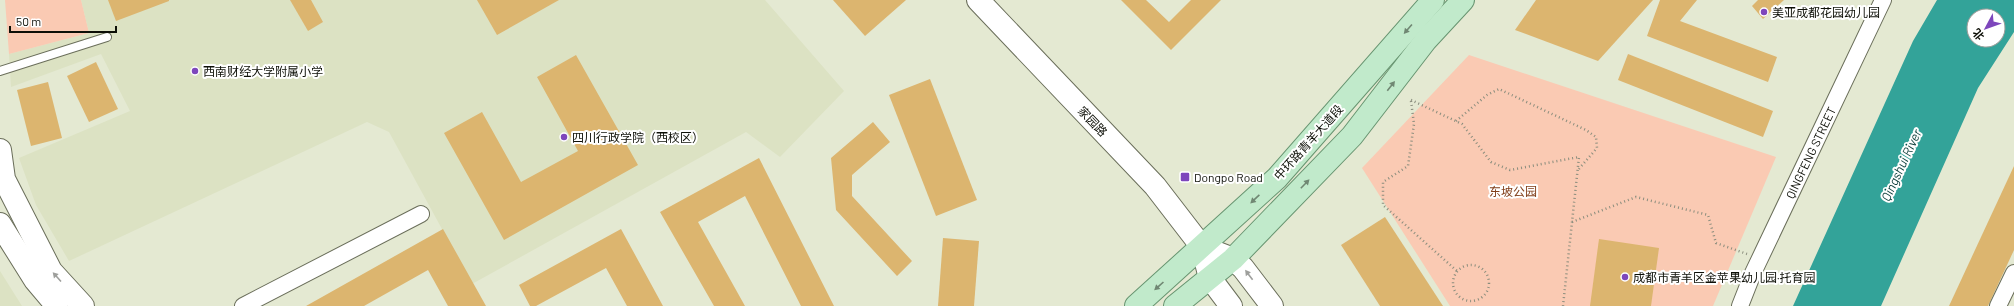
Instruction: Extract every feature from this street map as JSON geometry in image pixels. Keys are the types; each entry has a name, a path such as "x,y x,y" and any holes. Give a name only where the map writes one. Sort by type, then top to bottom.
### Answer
{"main road":[{"name":"家园路","path":"978,0 1155,186 1202,247"},
{"name":"中环路青羊大道段","path":"1136,306 1277,178 1433,0"},
{"path":"1175,306 1233,259 1352,136 1426,40 1464,0"},
{"path":"0,150 4,179 51,271 82,306"},
{"path":"0,224 35,280 57,306"},
{"path":"1202,247 1233,259 1243,268 1272,306"},
{"path":"1202,247 1210,278 1231,306"}],"street":[{"name":"QINGFENG STREET","path":"1740,306 1759,259 1883,0"},
{"path":"243,306 421,214"},
{"path":"1998,306 2014,273"}],"lane":[{"path":"0,71 107,36"}],"path":[{"path":"1456,121 1487,96 1499,89 1586,130 1596,137 1597,148 1578,171"},
{"path":"1457,271 1383,205 1383,182 1408,166 1414,124 1411,100 1462,124 1491,162 1504,168 1510,170 1580,157 1563,306"},
{"path":"1572,222 1636,197 1708,215 1716,243 1759,259"},
{"path":"1467,265 1473,265 1484,269 1489,280 1487,291 1478,300 1472,301 1461,298 1456,293 1453,282 1457,271 1467,265"},
{"path":"1471,306 1472,301"}],"shaded area":[{"name":"四川行政学院（西校区）","path":"81,0 765,0 844,91 780,157 746,132 472,284 389,132 367,122 69,261 36,205 19,158 130,111 101,54 11,87 9,54 89,33"},
{"path":"0,271 22,306 0,306"}],"green space":[{"path":"5,0 81,0 89,33 9,54"},
{"name":"东坡公园","path":"1469,55 1776,157 1713,306 1450,306 1362,168"}],"water":[{"name":"Qingshui River","path":"1937,0 2014,0 2014,32 2006,44 2006,8 1966,8 1966,48 2004,48 1978,88 1881,306 1793,306 1913,41"}],"building":[{"path":"108,0 169,0 169,1 116,21"},
{"path":"290,0 311,0 323,22 308,31"},
{"path":"477,0 559,0 497,35"},
{"path":"833,0 906,0 865,36"},
{"path":"1121,0 1146,0 1169,22 1191,0 1221,0 1171,50"},
{"path":"1536,0 1653,0 1598,61 1515,30"},
{"path":"1660,0 1697,0 1680,21 1777,57 1768,82 1647,36"},
{"name":"美亚成都花园幼儿园","path":"1758,0 1784,0 1763,19 1752,6"},
{"path":"1628,54 1773,111 1763,137 1618,80"},
{"path":"576,55 638,165 504,240 444,133 482,112 521,182 578,151 537,77"},
{"path":"96,62 118,109 89,122 67,76"},
{"path":"930,79 977,200 936,216 889,95"},
{"path":"48,82 62,138 31,146 17,90"},
{"path":"873,122 890,142 852,175 852,196 912,261 897,276 836,210 831,158"},
{"path":"759,158 834,306 801,306 745,196 698,222 745,306 714,306 660,212"},
{"path":"2014,166 2014,250 1988,306 1949,306"},
{"path":"1385,217 1443,306 1380,306 1341,245"},
{"path":"443,229 486,306 448,306 428,270 364,306 306,306"},
{"path":"621,229 663,306 627,306 606,268 536,306 530,306 519,285"},
{"path":"943,238 979,241 974,306 938,306"},
{"name":"成都市青羊区金苹果幼儿园·托育园","path":"1599,239 1659,248 1651,306 1590,306"}],"place":[{"name":"美亚成都花园幼儿园","path":"1764,12"},
{"name":"西南财经大学附属小学","path":"195,71"},
{"name":"四川行政学院（西校区）","path":"564,137"},
{"name":"Dongpo Road","path":"1185,177"},
{"name":"成都市青羊区金苹果幼儿园·托育园","path":"1625,277"}]}
